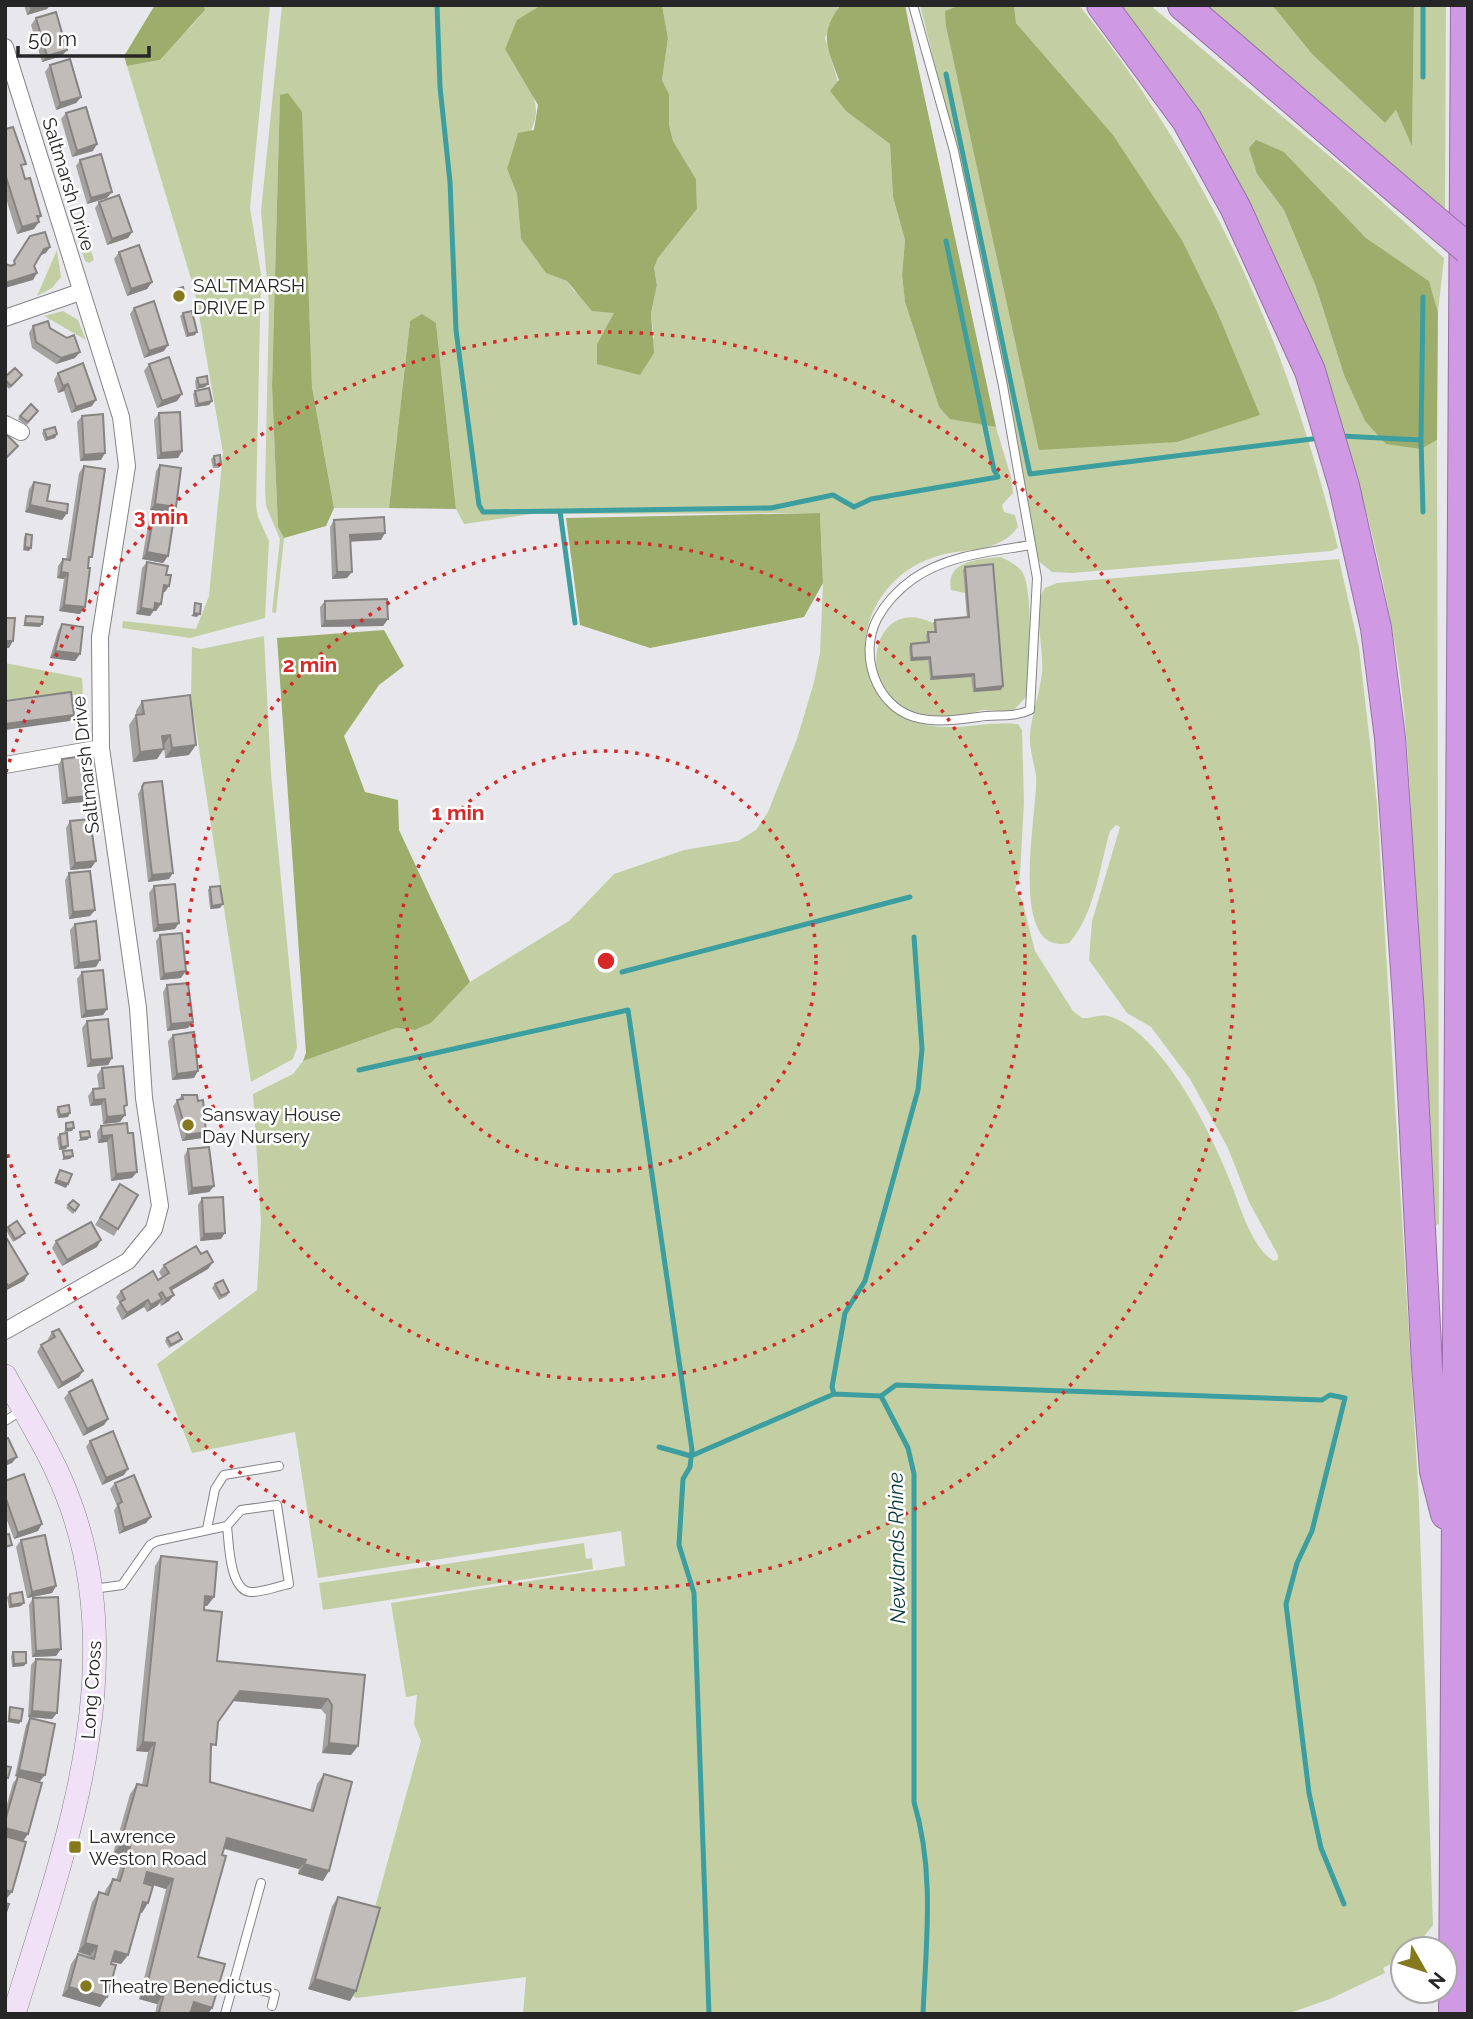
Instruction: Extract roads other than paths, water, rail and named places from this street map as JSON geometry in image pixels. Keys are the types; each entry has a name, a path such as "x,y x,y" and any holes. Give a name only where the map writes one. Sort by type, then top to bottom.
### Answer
{"highway":[{"path":"1102,5 1187,120 1235,207 1310,371 1344,486 1376,628 1390,738 1435,1471 1457,1562"},
{"path":"1183,5 1468,249"},
{"path":"1454,2014 1466,5"}],"street":[{"name":"Saltmarsh Drive","path":"5,47 121,417 127,448 100,637 100,747 138,1008 144,1098 159,1194 158,1217 147,1241 128,1261 5,1331"},
{"path":"5,318 80,292"},
{"path":"5,424 22,432"},
{"path":"5,765 100,747"},
{"name":"Long Cross","path":"5,1376 14,1415 53,1460 71,1505 93,1589 94,1697 89,1740 79,1788 14,2014"}],"lane":[{"path":"913,5 954,152 1003,386 1031,545 1037,593 1030,710 1010,716 926,720 902,712 887,700 875,678 870,647 877,620 899,592 912,580 945,563 1031,545"},
{"path":"207,1529 215,1489 224,1475 279,1466"},
{"path":"93,1589 122,1585 150,1545 157,1541 227,1526 241,1510 277,1505 289,1584 250,1592 243,1588 235,1579 227,1526"},
{"path":"225,2014 261,1883"},
{"path":"233,1983 275,1994 272,2006"}],"waterway":[{"path":"437,5 440,87 450,182 456,330 479,505 483,512 771,508 833,495 854,507 871,499 998,477 994,470 946,241"},
{"path":"1423,5 1423,77"},
{"path":"946,74 1030,474 1320,438"},
{"path":"1341,436 1421,440 1423,297"},
{"path":"1421,440 1423,512"},
{"path":"560,511 575,623"},
{"path":"622,972 910,897"},
{"name":"Newlands Rhine","path":"914,937 922,1049 918,1090 865,1281 845,1313 832,1387 834,1394 881,1396 908,1448 914,1474 914,1802 925,1855 928,1908 923,2014"},
{"path":"359,1070 628,1010 692,1450 690,1467 683,1479 679,1545 694,1593 709,2014"},
{"path":"881,1396 896,1385 1322,1400 1330,1395 1345,1398 1312,1531 1297,1563 1286,1604 1309,1793 1321,1848 1344,1904"},
{"path":"659,1447 691,1456 834,1394"}],"place":[{"name":"SALTMARSH DRIVE P","path":"179,296"},
{"name":"Sansway House Day Nursery","path":"188,1125"},
{"name":"Lawrence Weston Road","path":"75,1847"},
{"name":"Theatre Benedictus","path":"86,1986"}]}
